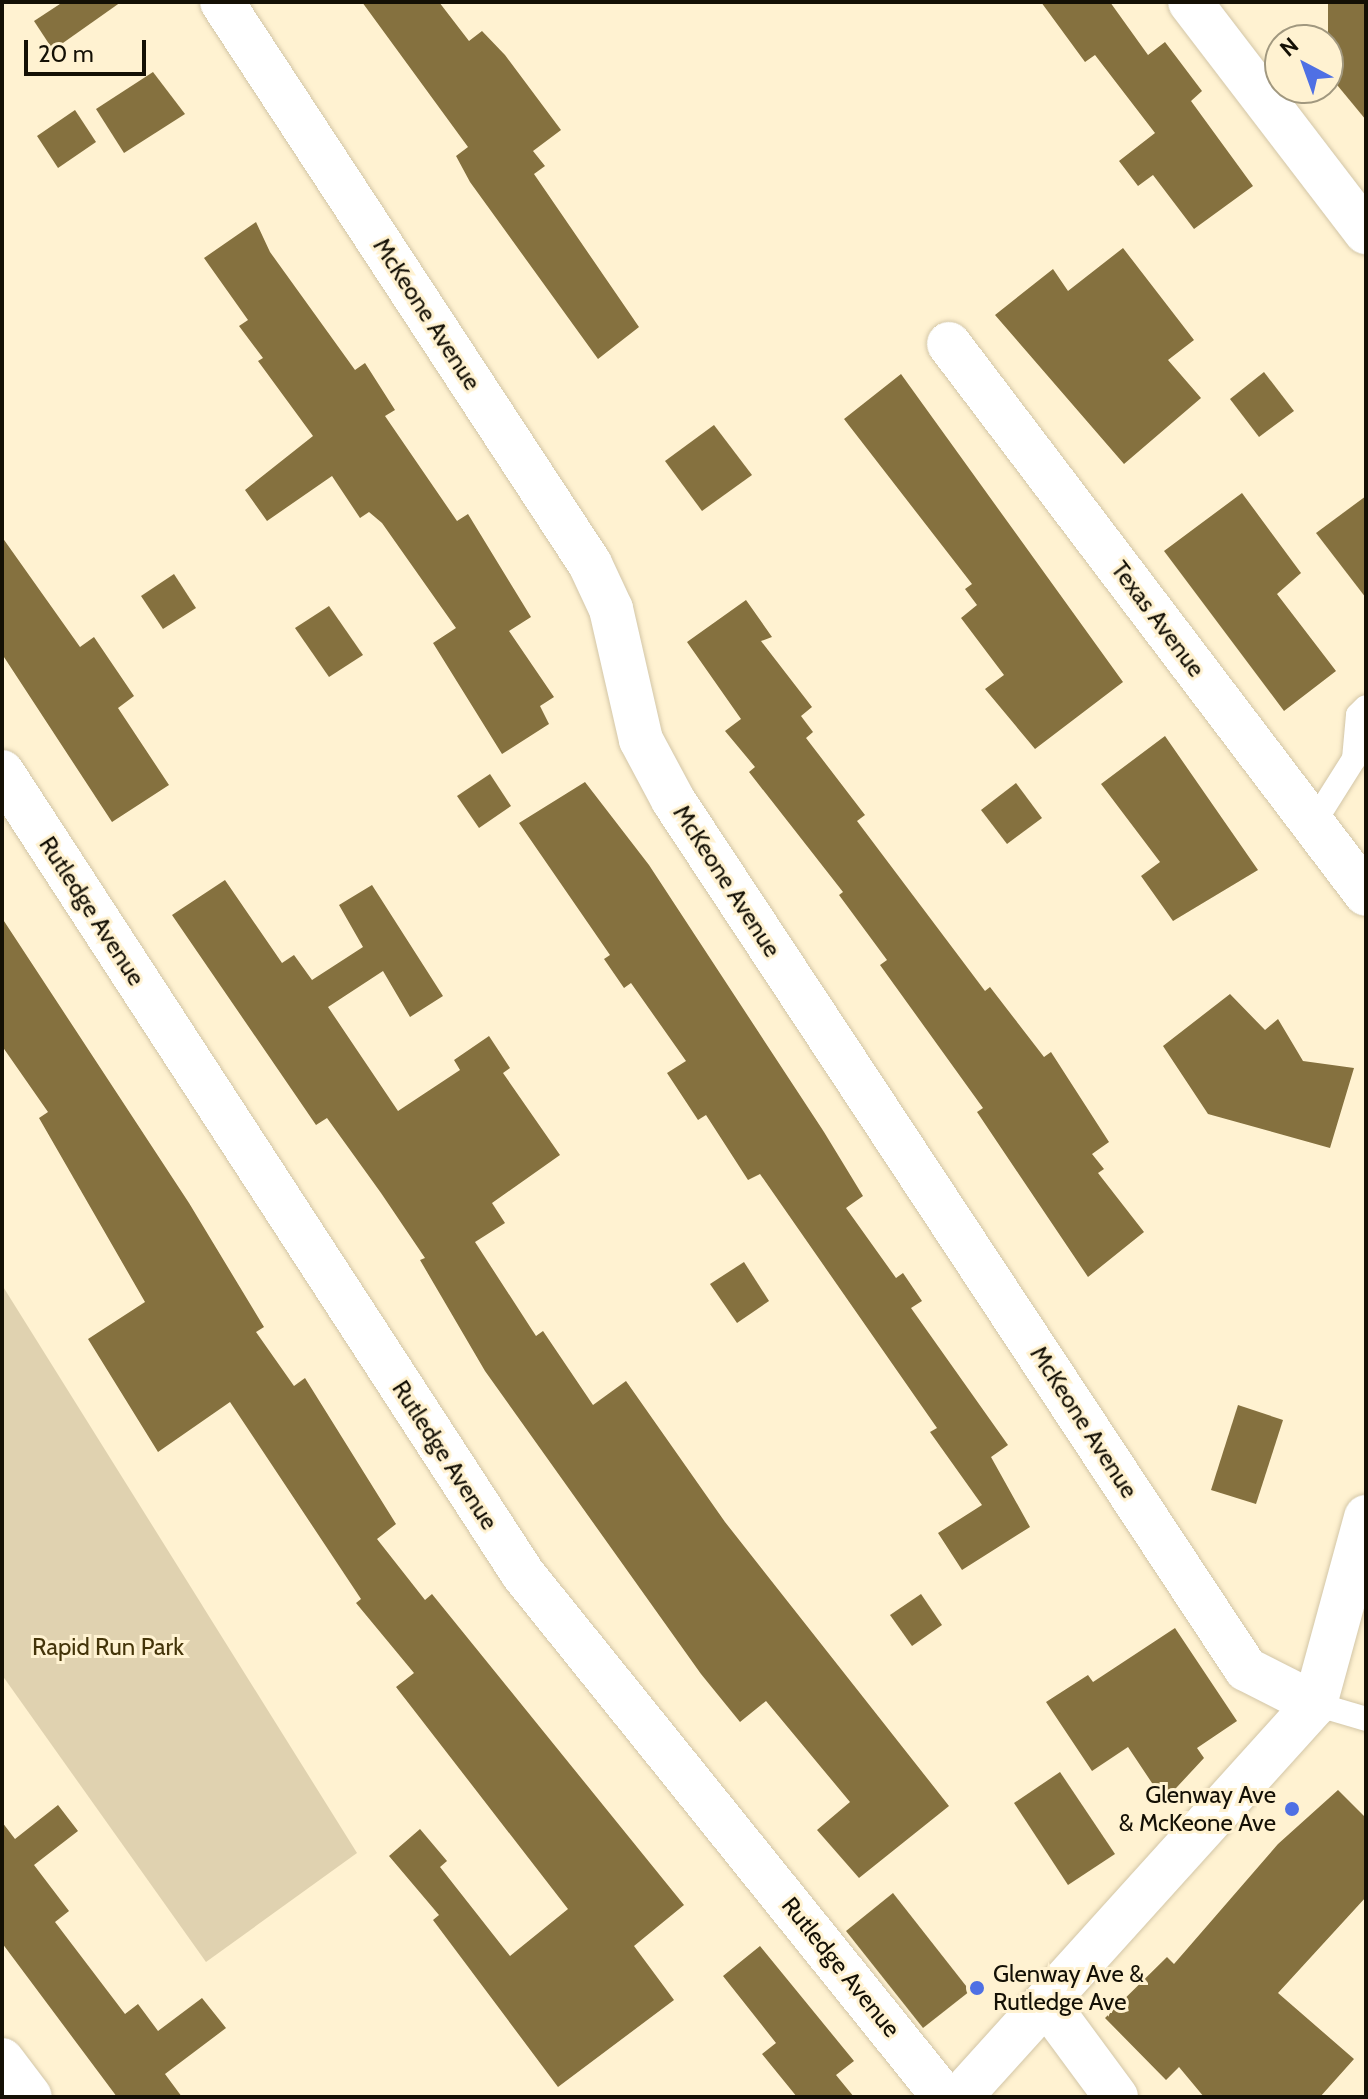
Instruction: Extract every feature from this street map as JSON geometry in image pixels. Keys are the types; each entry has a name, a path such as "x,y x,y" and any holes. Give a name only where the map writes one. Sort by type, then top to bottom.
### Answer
{"street":[{"name":"McKeone Avenue","path":"222,2 590,564 611,609 641,740 673,800 1246,1669 1315,1704"},
{"path":"1190,2 1366,232"},
{"name":"Texas Avenue","path":"949,344 1366,894"},
{"name":"Rutledge Avenue","path":"2,772 523,1574 944,2097"},
{"path":"960,2097 1315,1704 1366,1517"},
{"path":"1046,2002 1116,2097"},
{"path":"2,2060 30,2097"}],"lane":[{"path":"1313,824 1354,759 1358,715 1366,707"},
{"path":"1315,1704 1366,1719"}],"green space":[{"name":"Rapid Run Park","path":"2,1285 357,1853 206,1962 2,1675"}],"building":[{"path":"63,2 121,2 53,50 34,21"},
{"path":"362,2 439,2 469,41 482,31 505,55 561,130 533,151 545,166 534,174 639,327 598,359 470,182 456,156 468,147"},
{"path":"1041,2 1110,2 1148,55 1165,42 1202,91 1191,101 1253,186 1194,229 1153,175 1138,186 1119,161 1155,133 1095,55 1085,62"},
{"path":"1328,2 1366,2 1366,120 1344,93 1344,24 1328,24"},
{"path":"153,72 185,114 124,153 96,109"},
{"path":"75,110 96,142 58,168 37,136"},
{"path":"256,222 270,252 355,370 365,363 395,410 385,416 457,521 468,514 531,617 509,631 554,697 540,706 549,724 502,754 433,643 456,628 382,523 369,512 360,518 332,476 267,521 245,490 313,436 258,361 263,358 239,326 248,320 204,258"},
{"path":"1123,248 1194,340 1168,360 1201,398 1124,464 995,315 1053,269 1068,291"},
{"path":"1264,372 1294,411 1259,437 1230,399"},
{"path":"901,374 1123,682 1035,749 985,689 1004,675 961,618 977,605 965,589 972,584 844,419"},
{"path":"714,425 752,475 702,511 665,461"},
{"path":"1242,493 1301,573 1277,594 1336,671 1284,711 1164,551"},
{"path":"1366,496 1366,598 1316,533"},
{"path":"2,537 80,647 94,637 134,696 118,708 169,785 112,822 2,654"},
{"path":"174,574 196,608 163,629 141,596"},
{"path":"746,600 772,637 761,641 812,707 801,716 813,732 806,738 865,815 857,821 985,991 990,987 1044,1057 1051,1052 1109,1142 1092,1154 1104,1169 1098,1173 1144,1232 1088,1277 977,1112 983,1108 880,965 887,960 839,895 843,892 749,772 755,767 725,731 741,719 687,642"},
{"path":"329,606 363,655 329,677 295,628"},
{"path":"1165,736 1258,870 1173,921 1141,876 1160,862 1101,784"},
{"path":"490,774 511,806 479,828 457,796"},
{"path":"585,782 649,865 824,1132 863,1196 846,1208 896,1278 903,1273 922,1301 911,1308 1008,1445 991,1457 1030,1527 962,1570 938,1533 982,1505 930,1432 937,1428 760,1174 748,1180 706,1115 698,1120 667,1073 686,1061 631,983 624,988 604,959 610,955 519,823"},
{"path":"1016,783 1042,818 1007,844 981,810"},
{"path":"225,880 282,963 294,955 312,980 363,947 339,905 372,885 443,996 410,1017 383,971 328,1007 398,1111 460,1070 454,1060 489,1036 510,1068 503,1073 560,1155 492,1203 505,1223 475,1242 536,1336 543,1331 593,1405 626,1381 725,1522 949,1806 859,1878 817,1830 850,1802 766,1701 740,1722 701,1674 485,1371 420,1260 425,1258 381,1193 327,1118 316,1125 172,915"},
{"path":"2,918 189,1203 264,1327 256,1332 294,1386 305,1378 396,1524 377,1539 425,1600 432,1594 684,1905 634,1946 674,2000 558,2087 433,1920 439,1915 389,1856 420,1829 447,1861 440,1867 510,1956 568,1909 396,1687 414,1673 356,1603 361,1599 230,1402 158,1452 88,1339 145,1302 39,1118 48,1112 2,1046"},
{"path":"1230,994 1265,1030 1278,1019 1303,1061 1354,1068 1330,1148 1208,1114 1163,1046"},
{"path":"744,1262 769,1301 737,1323 710,1284"},
{"path":"1238,1405 1283,1420 1256,1504 1211,1490"},
{"path":"921,1594 942,1625 912,1646 890,1615"},
{"path":"1175,1628 1237,1721 1197,1748 1204,1758 1164,1801 1128,1747 1092,1771 1046,1702 1088,1675 1093,1682"},
{"path":"1060,1772 1115,1854 1068,1885 1014,1803"},
{"path":"1338,1790 1366,1818 1366,1897 1278,1993 1354,2059 1320,2097 1204,2097 1179,2067 1166,2080 1105,2018 1167,1957 1174,1964 1278,1844"},
{"path":"58,1805 78,1831 34,1865 69,1911 55,1922 125,2014 138,2004 158,2031 202,1998 226,2028 165,2074 182,2097 117,2097 2,1943 2,1822 15,1839"},
{"path":"893,1893 970,1991 923,2028 846,1931"},
{"path":"760,1946 854,2061 836,2075 854,2097 797,2097 762,2054 776,2043 723,1976"}],"place":[{"name":"Glenway Ave & McKeone Ave","path":"1292,1809"},
{"name":"Glenway Ave & Rutledge Ave","path":"977,1988"}]}
